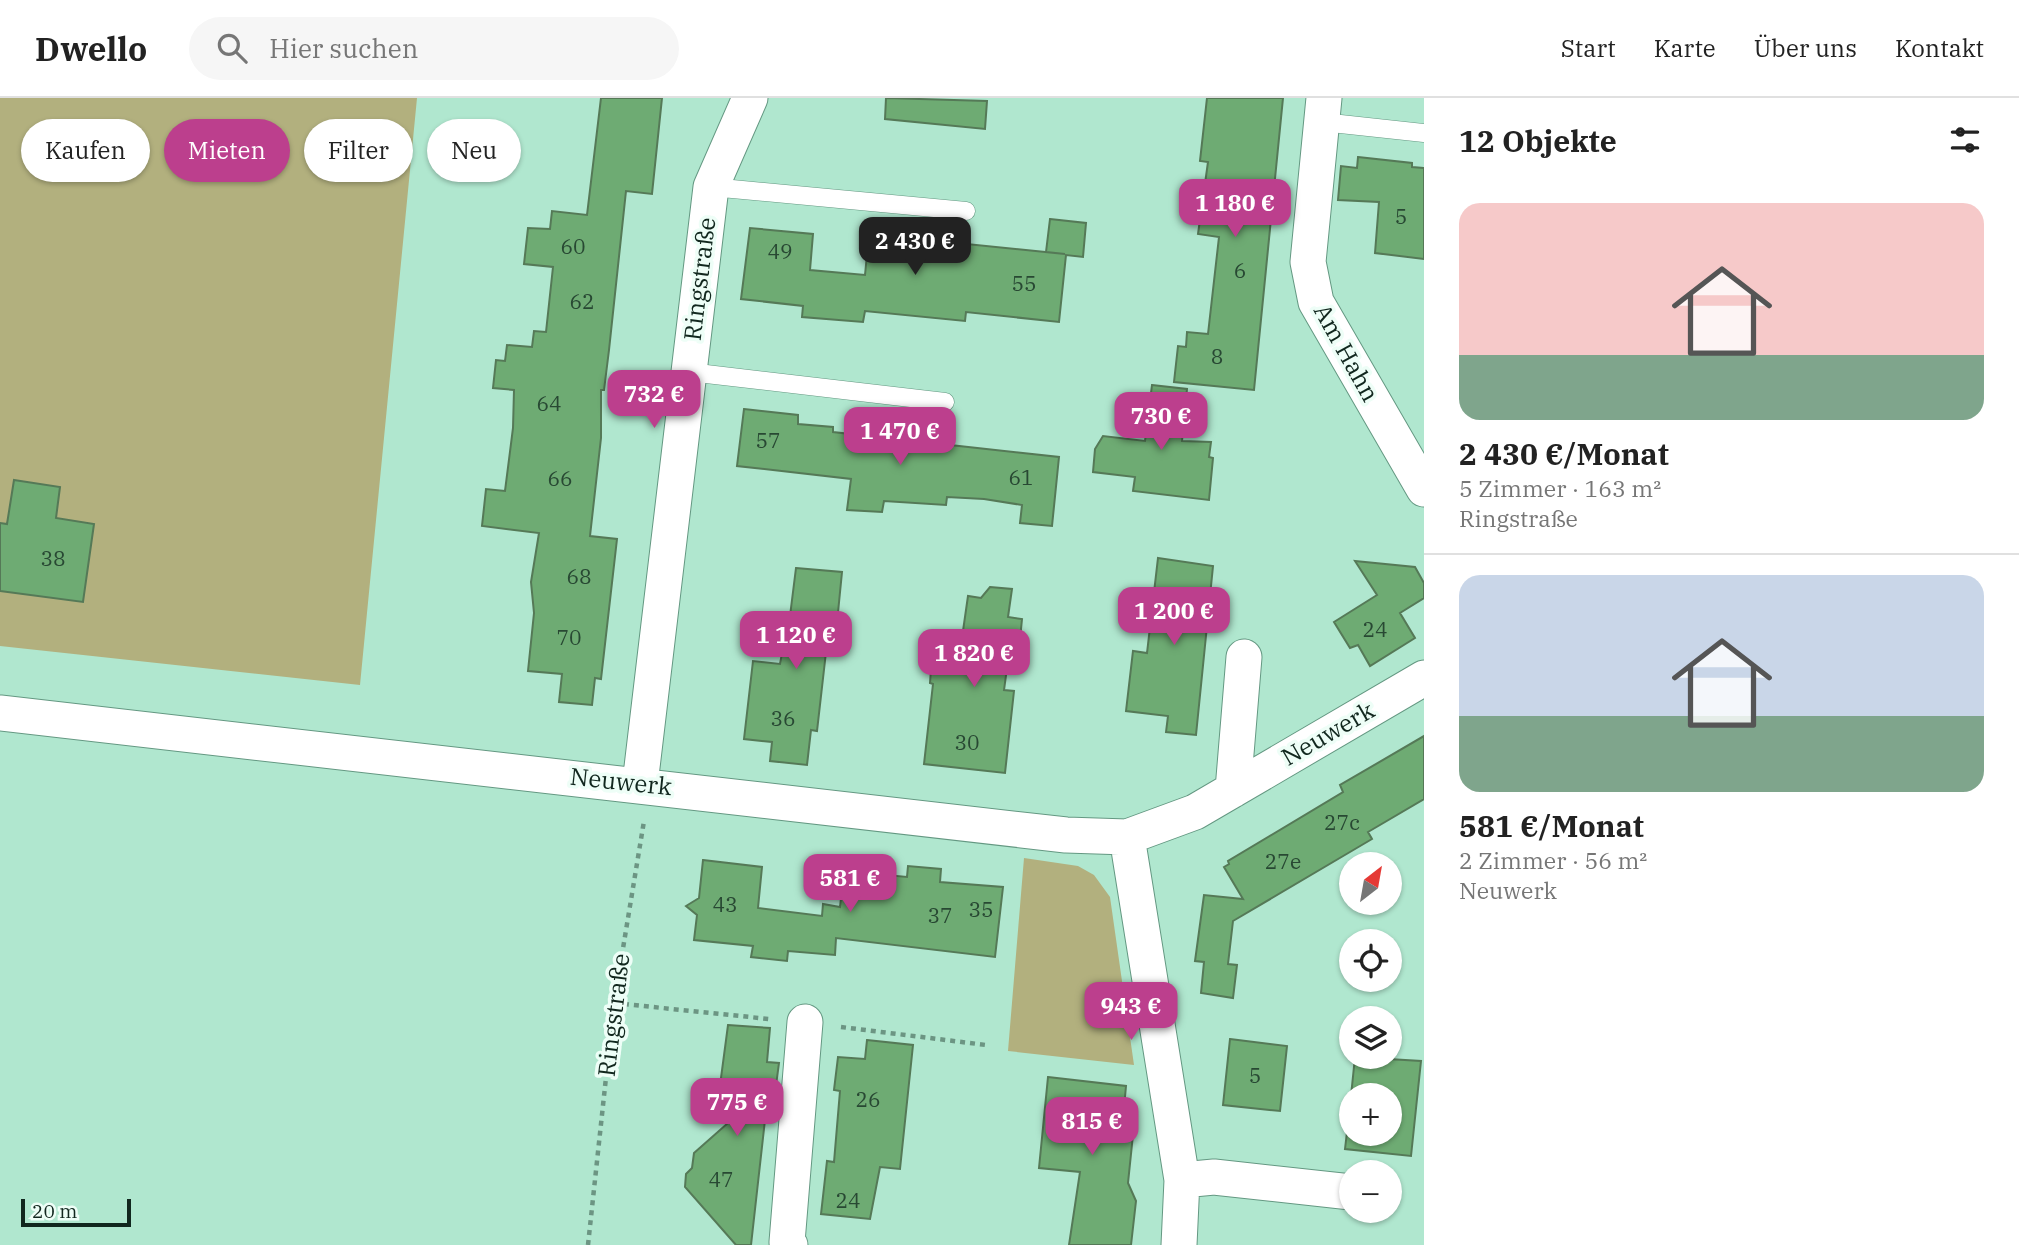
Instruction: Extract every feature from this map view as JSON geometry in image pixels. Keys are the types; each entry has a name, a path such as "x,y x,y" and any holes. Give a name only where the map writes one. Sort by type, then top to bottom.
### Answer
{"street":[{"name":"Ringstraße","path":"645,785 711,187 750,98"},
{"name":"Am Hahn","path":"1323,110 1308,262 1316,302 1331,334 1424,489"},
{"path":"1233,790 1244,657"},
{"name":"Neuwerk","path":"0,713 1066,835 1127,837 1195,812 1424,678"},
{"path":"1127,837 1182,1180 1178,1245"},
{"path":"790,1245 787,1242 805,1022"},
{"path":"1182,1180 1214,1177 1339,1191"}],"lane":[{"name":"Am Hahn","path":"1323,110 1424,132"},
{"name":"Ringstraße","path":"711,187 966,211"},
{"name":"Ringstraße","path":"689,372 945,402"}],"path":[{"name":"Ringstraße","path":"588,1245 614,1003 645,785"}],"shaded area":[{"path":"0,98 417,98 413,139 413,119 304,119 304,182 409,182 360,685 0,646"},
{"path":"1024,858 1078,866 1094,875 1110,897 1134,1065 1008,1051"}],"building":[{"path":"601,98 662,98 652,194 626,191 604,390 601,390 601,438 590,536 617,539 601,679 595,678 592,705 559,702 562,674 528,671 534,613 531,582 539,533 482,526 486,489 505,491 513,428 514,390 493,388 496,360 505,361 507,345 532,347 534,331 546,332 553,267 524,264 528,228 550,229 552,211 587,215"},
{"path":"886,98 987,101 985,129 885,119"},
{"path":"1207,98 1283,98 1254,390 1174,382 1178,346 1186,347 1187,332 1208,334 1219,237 1198,234 1208,162 1200,161"},
{"path":"1358,157 1412,163 1412,167 1424,168 1424,259 1375,253 1379,202 1338,200 1341,166 1357,168"},
{"path":"1050,219 1086,223 1083,257 1066,255 1059,322 966,312 965,321 865,311 863,322 802,317 803,306 741,299 750,228 813,234 810,270 865,275 869,234 1065,254 1046,252"},
{"path":"1152,385 1187,389 1182,441 1211,442 1209,457 1213,458 1209,500 1133,491 1135,477 1093,472 1095,449 1103,436 1145,441"},
{"path":"744,409 798,415 798,424 833,427 833,432 1059,457 1052,526 1020,523 1022,505 984,499 947,497 946,505 884,501 882,512 847,510 851,479 737,466"},
{"path":"14,480 60,487 56,518 94,524 83,602 0,591 0,523 7,524"},
{"path":"1158,558 1213,566 1196,735 1166,732 1168,716 1126,711 1133,651 1147,653"},
{"path":"1355,561 1415,567 1424,583 1424,598 1400,613 1415,638 1370,666 1358,645 1350,648 1334,622 1377,595"},
{"path":"796,568 842,572 834,653 826,652 817,731 811,730 807,765 770,761 772,742 744,739 753,661 780,664 783,648 786,648"},
{"path":"990,587 1012,589 1008,617 1022,619 1020,639 1010,646 1004,690 1014,691 1005,773 924,764 933,684 930,683 933,642 961,645 968,596 981,598"},
{"path":"1424,736 1424,799 1368,832 1372,839 1350,852 1339,852 1339,858 1233,921 1228,964 1237,965 1233,998 1201,993 1204,962 1195,961 1204,895 1243,899 1224,867 1229,864 1228,861 1343,792 1340,785"},
{"path":"703,860 762,867 758,908 822,916 823,904 840,907 844,871 907,877 908,866 941,869 940,882 1003,887 995,957 836,938 835,955 788,951 787,961 751,957 753,946 694,940 697,915 686,906 699,898"},
{"path":"728,1025 770,1028 767,1062 779,1063 775,1093 768,1093 751,1245 736,1245 685,1187 686,1174 692,1168 694,1153 762,1093 719,1093"},
{"path":"1230,1039 1287,1046 1280,1111 1223,1105"},
{"path":"867,1040 913,1045 900,1169 880,1167 870,1219 821,1214 827,1161 834,1162 840,1091 834,1090 838,1057 865,1059"},
{"path":"1402,1060 1421,1061 1411,1156 1345,1149 1345,1146 1402,1146 1402,1083 1352,1083 1354,1069 1402,1069"},
{"path":"1048,1077 1126,1086 1124,1108 1132,1108 1134,1125 1128,1183 1136,1201 1131,1245 1069,1245 1080,1172 1039,1168"}]}
